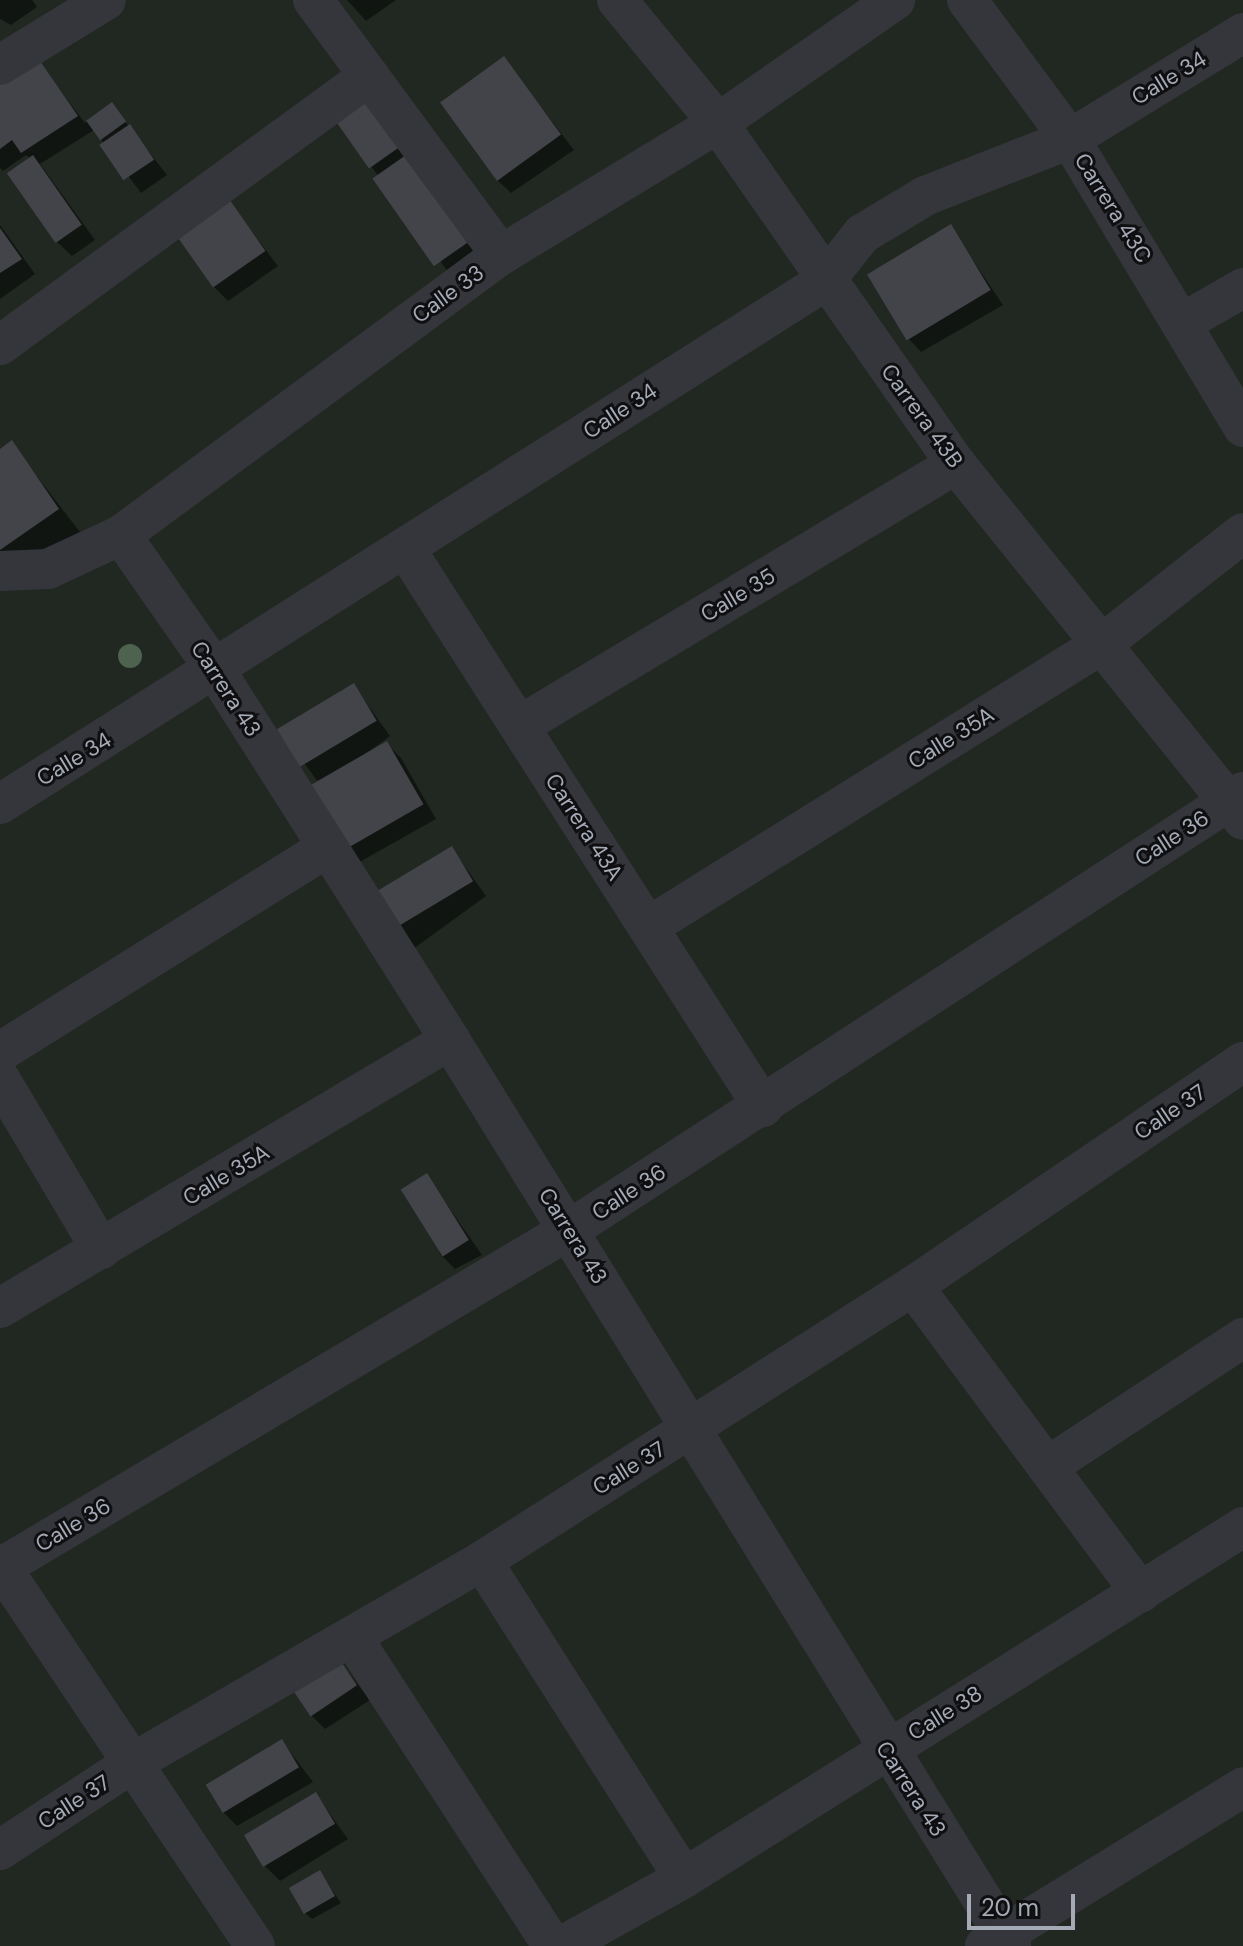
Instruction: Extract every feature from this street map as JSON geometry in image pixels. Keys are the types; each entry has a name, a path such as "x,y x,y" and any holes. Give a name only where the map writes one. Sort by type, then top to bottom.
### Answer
{"street":[{"path":"0,65 106,0"},
{"path":"313,0 501,255"},
{"name":"Carrera 43B","path":"617,0 718,123 825,281 956,464 1102,644 1238,804"},
{"name":"Calle 33","path":"0,571 48,569 121,535 501,255 718,123 895,0"},
{"name":"Carrera 43C","path":"967,0 1070,139 1184,322 1243,427"},
{"name":"Calle 34","path":"0,804 216,671 825,281 862,234 925,196 1070,139 1243,33"},
{"path":"0,345 369,76"},
{"path":"1184,322 1243,288"},
{"name":"Calle 35","path":"519,726 956,464"},
{"name":"Calle 35A","path":"648,927 1102,644 1243,533"},
{"name":"Carrera 43","path":"121,535 216,671 325,849 569,1230 886,1749 1000,1942"},
{"name":"Carrera 43A","path":"405,548 763,1107"},
{"name":"Calle 36","path":"0,1566 569,1230 1238,804"},
{"path":"0,1052 325,849"},
{"name":"Calle 35A","path":"0,1308 450,1040"},
{"name":"Calle 37","path":"0,1850 134,1762 482,1561 913,1286 1243,1062"},
{"path":"0,1079 101,1249"},
{"path":"913,1286 1141,1593"},
{"path":"1047,1467 1243,1338"},
{"name":"Calle 38","path":"562,1946 684,1878 1243,1527"},
{"path":"482,1561 684,1878"},
{"path":"0,1566 255,1946"},
{"path":"352,1637 553,1946"},
{"path":"1000,1942 1243,1787"}],"shaded area":[{"path":"0,0 1243,0 1243,1946 0,1946"}],"building":[{"path":"31,48 78,116 21,153 12,140 0,149 0,70"},
{"path":"504,56 561,134 497,181 440,102"},
{"path":"362,94 399,147 369,168 332,115"},
{"path":"112,102 126,121 100,140 86,121"},
{"path":"130,124 154,160 123,180 99,145"},
{"path":"33,155 82,225 56,243 7,173"},
{"path":"406,155 467,243 434,266 372,179"},
{"path":"227,196 265,251 213,288 175,233"},
{"path":"951,224 991,290 907,340 867,274"},
{"path":"0,228 22,259 0,273"},
{"path":"12,440 59,509 0,550 0,449"},
{"path":"354,683 377,721 300,767 277,729"},
{"path":"387,741 424,804 340,852 304,789"},
{"path":"452,846 473,881 388,932 367,897"},
{"path":"427,1173 469,1240 443,1256 401,1189"},
{"path":"338,1657 357,1685 311,1717 292,1688"},
{"path":"282,1739 299,1767 223,1813 206,1785"},
{"path":"316,1792 335,1824 263,1867 244,1835"},
{"path":"320,1870 335,1896 304,1914 289,1888"}]}
